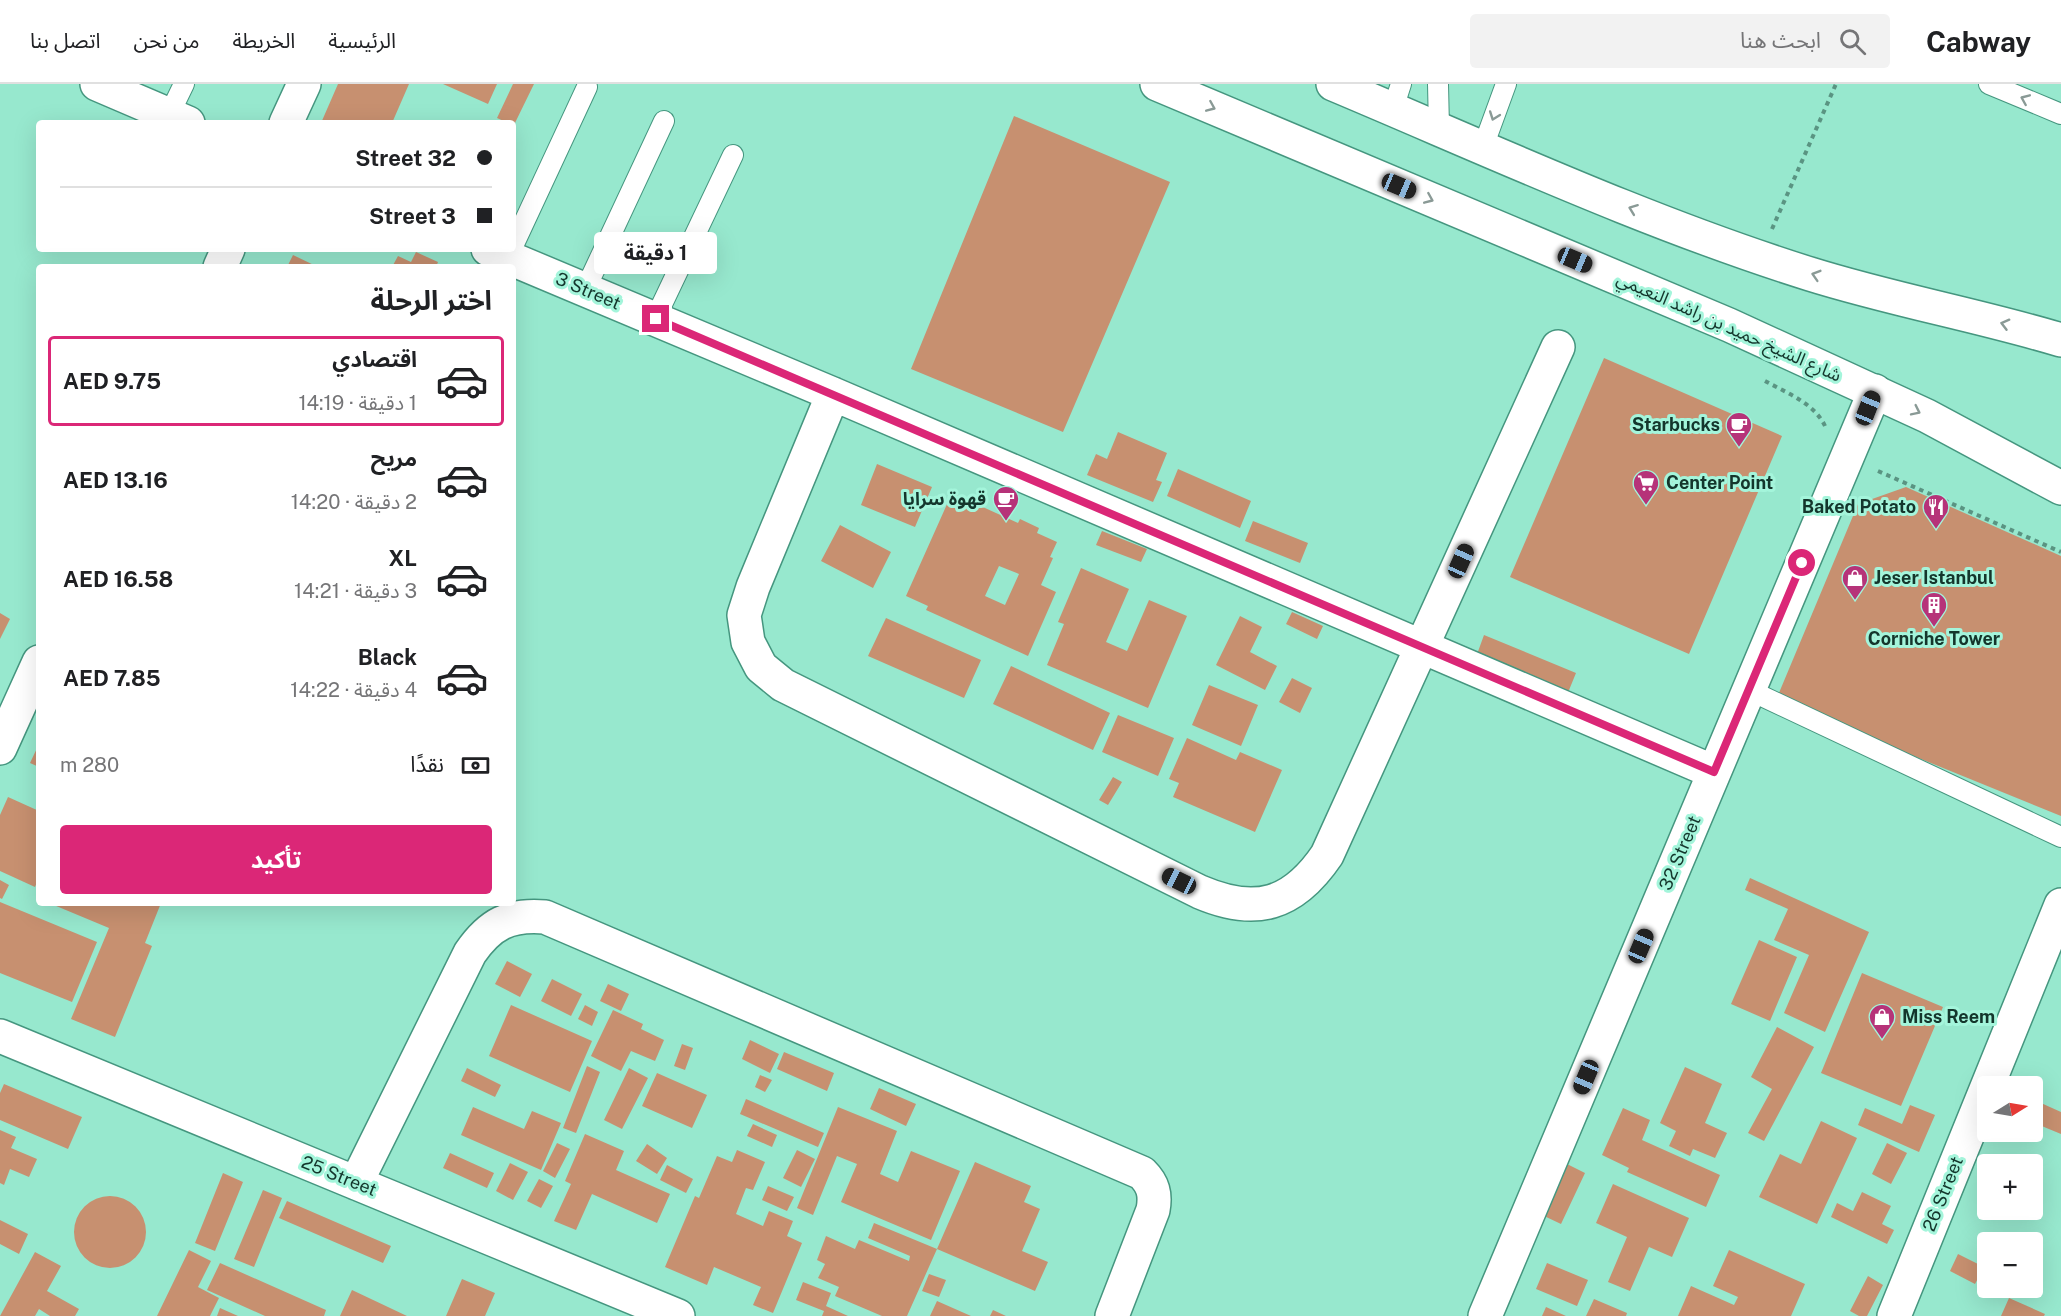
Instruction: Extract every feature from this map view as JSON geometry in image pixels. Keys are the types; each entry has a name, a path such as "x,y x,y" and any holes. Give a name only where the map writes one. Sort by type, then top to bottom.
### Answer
{"street":[{"path":"98,84 179,119"},
{"path":"287,120 304,84"},
{"name":"شارع الشيخ حميد بن راشد النعيمي","path":"1157,84 1729,325 1875,391 2061,488"},
{"path":"1333,84 1397,97 1439,128 1609,200 1759,256 1861,288 1966,313 2061,340"},
{"name":"3 Street","path":"509,252 585,290 833,393 1714,772"},
{"path":"833,393 753,587 744,615 747,642 761,667 783,685 1222,902 1247,905 1272,902 1294,891 1313,875 1327,855 1558,347"},
{"name":"32 Street","path":"1485,1316 1875,391"},
{"path":"0,748 36,669"},
{"name":"26 Street","path":"1894,1316 2061,905"},
{"path":"356,1183 470,953 480,938 493,927 509,919 527,916 544,917 1142,1173 1154,1190 1154,1210 1112,1316"},
{"name":"25 Street","path":"0,1036 678,1316"}],"lane":[{"path":"179,119 184,84"},
{"path":"1438,84 1439,128"},
{"path":"1483,147 1506,84"},
{"path":"1989,84 2061,114"},
{"path":"516,228 587,87"},
{"path":"585,290 663,121"},
{"path":"656,319 733,155"},
{"path":"1749,690 2061,837"}],"path":[{"path":"1759,256 1836,84"},
{"path":"1755,376 1812,408 1825,427 1828,439 1827,450 2061,552"}],"building":[{"path":"338,84 409,84 393,120 322,120"},
{"path":"443,84 497,84 488,104"},
{"path":"513,84 534,84 516,121 497,118"},
{"path":"1014,116 1170,182 1063,432 911,369"},
{"path":"416,252 438,262 437,264 394,264 398,256 411,262"},
{"path":"293,255 312,264 288,264"},
{"name":"Center Point","path":"1604,358 1782,436 1689,654 1510,577"},
{"path":"1118,432 1167,453 1156,480 1162,482 1153,502 1087,475 1096,454 1107,459"},
{"path":"877,464 932,487 915,527 861,505"},
{"path":"1178,469 1251,501 1240,528 1167,496"},
{"name":"Corniche Tower","path":"1906,487 2061,556 2061,816 1776,700 1858,504"},
{"path":"952,493 1018,523 1020,519 1039,528 1037,533 1057,542 1050,557 1053,558 1041,585 1056,592 1028,656 926,610 928,606 906,596","holes":["999,566 1019,574 1005,605 985,596"]},
{"path":"1253,521 1308,543 1300,563 1245,541"},
{"path":"840,525 891,552 873,588 821,561"},
{"path":"1102,531 1147,549 1141,562 1096,545"},
{"path":"1081,568 1129,589 1106,642 1127,651 1149,600 1187,616 1148,708 1047,665 1064,624 1058,622"},
{"path":"1292,612 1323,626 1317,639 1286,624"},
{"path":"0,613 10,619 0,639"},
{"path":"1240,616 1262,627 1250,652 1277,666 1265,690 1216,665"},
{"path":"886,618 981,660 964,698 868,656"},
{"path":"1484,635 1576,673 1567,695 1476,657"},
{"path":"1011,666 1110,713 1093,750 993,704"},
{"path":"1292,678 1312,688 1300,713 1279,702"},
{"path":"1209,685 1258,705 1241,746 1192,725"},
{"path":"1118,715 1174,738 1158,776 1102,752"},
{"path":"1187,738 1236,760 1240,752 1282,770 1255,832 1173,797 1179,783 1169,779"},
{"path":"36,750 36,766 30,763"},
{"path":"1113,777 1122,782 1108,805 1099,800"},
{"path":"8,797 36,810 35,887 0,871 0,815"},
{"path":"1750,878 1869,932 1825,1032 1784,1013 1809,955 1774,940 1788,909 1745,890"},
{"path":"0,880 9,885 2,899 0,898"},
{"path":"0,902 97,942 72,1002 0,973"},
{"path":"56,906 160,906 145,943 152,946 115,1037 71,1019 109,928"},
{"path":"1759,940 1797,957 1770,1021 1731,1004"},
{"path":"507,961 532,974 520,997 495,984"},
{"name":"Miss Reem","path":"1862,973 1943,1007 1901,1106 1821,1073"},
{"path":"552,979 582,994 571,1016 541,1001"},
{"path":"608,984 629,994 621,1011 600,1001"},
{"path":"511,1005 592,1041 570,1092 489,1056"},
{"path":"585,1005 598,1012 592,1026 578,1019"},
{"path":"613,1010 643,1024 641,1029 664,1040 655,1061 631,1051 621,1071 591,1056"},
{"path":"1777,1027 1814,1047 1764,1141 1748,1133 1772,1089 1751,1077"},
{"path":"750,1040 779,1054 770,1073 742,1059"},
{"path":"682,1044 693,1048 685,1070 674,1066"},
{"path":"784,1052 834,1073 827,1091 777,1069"},
{"path":"587,1066 600,1072 576,1133 563,1128"},
{"path":"1685,1067 1722,1084 1705,1123 1727,1133 1715,1158 1693,1149 1690,1156 1669,1146 1676,1131 1660,1123"},
{"path":"467,1068 501,1085 495,1097 461,1081"},
{"path":"629,1068 648,1078 622,1129 604,1120"},
{"path":"657,1073 707,1095 692,1128 642,1106"},
{"path":"760,1075 772,1080 765,1092 755,1087"},
{"path":"4,1084 82,1117 68,1149 0,1120 0,1093"},
{"path":"879,1088 916,1104 906,1126 870,1109"},
{"path":"746,1099 824,1133 818,1147 740,1114"},
{"path":"2043,1104 2061,1112 2061,1134 2043,1127"},
{"path":"1910,1105 1935,1115 1919,1152 1858,1125 1865,1108 1902,1124"},
{"path":"473,1107 524,1129 532,1111 561,1123 541,1170 461,1135"},
{"path":"838,1107 897,1131 880,1174 898,1182 911,1151 960,1171 931,1240 841,1202 857,1164 837,1156 813,1215 797,1208"},
{"path":"1623,1108 1650,1120 1642,1140 1720,1175 1706,1207 1627,1172 1629,1168 1602,1155"},
{"path":"1821,1121 1857,1138 1817,1224 1759,1197 1780,1154 1801,1164"},
{"path":"753,1124 777,1135 772,1147 747,1136"},
{"path":"0,1130 16,1137 11,1148 37,1159 29,1177 10,1169 4,1185 0,1183"},
{"path":"585,1134 624,1151 616,1170 670,1194 657,1223 592,1194 576,1230 554,1221 571,1184 565,1181"},
{"path":"557,1143 570,1149 555,1178 543,1171"},
{"path":"1887,1143 1907,1153 1891,1184 1872,1174"},
{"path":"647,1144 667,1158 657,1174 636,1161"},
{"path":"737,1150 765,1162 753,1190 746,1188 736,1214 763,1226 769,1211 793,1221 787,1236 802,1243 773,1313 753,1305 761,1287 714,1267 707,1285 665,1267 695,1196 699,1198 717,1156 732,1162"},
{"path":"797,1150 815,1159 801,1187 783,1178"},
{"path":"450,1153 494,1173 487,1188 443,1168"},
{"path":"975,1162 1031,1186 1024,1202 1040,1209 1022,1251 1048,1262 1035,1291 937,1249"},
{"path":"510,1163 528,1172 513,1200 496,1191"},
{"path":"1567,1164 1585,1173 1561,1224 1542,1215"},
{"path":"667,1165 693,1179 686,1193 660,1180"},
{"path":"223,1173 243,1182 215,1251 195,1243"},
{"path":"539,1179 553,1186 541,1208 527,1201"},
{"path":"1613,1184 1689,1218 1672,1257 1649,1247 1630,1291 1608,1282 1627,1237 1596,1223"},
{"path":"768,1186 794,1197 787,1211 762,1200"},
{"path":"263,1190 282,1198 254,1267 234,1259"},
{"path":"1862,1192 1891,1206 1882,1224 1894,1230 1887,1244 1831,1217 1837,1203 1853,1211"},
{"path":"110,1196 130,1202 140,1212 146,1232 140,1252 130,1262 110,1268 90,1262 80,1252 74,1232 80,1212 90,1202"},
{"path":"287,1201 391,1246 383,1263 279,1218"},
{"path":"0,1220 28,1234 19,1254 0,1244"},
{"path":"874,1223 937,1249 907,1316 882,1316 835,1296 839,1287 818,1278 825,1264 817,1260 826,1236 855,1249 859,1240 909,1261 910,1256 868,1238"},
{"path":"189,1250 211,1261 198,1287 219,1298 210,1316 157,1316"},
{"path":"1729,1250 1805,1284 1791,1316 1678,1316 1691,1286 1734,1305 1738,1297 1713,1286"},
{"path":"35,1252 61,1266 47,1291 79,1309 75,1316 50,1316 39,1309 35,1316 0,1316"},
{"path":"1958,1254 1977,1264 1977,1280 1975,1284 1950,1271"},
{"path":"220,1263 326,1310 324,1316 265,1316 207,1290"},
{"path":"1547,1263 1588,1280 1577,1306 1536,1289"},
{"path":"929,1274 946,1280 939,1297 922,1291"},
{"path":"1868,1276 1883,1285 1867,1316 1859,1316 1850,1311"},
{"path":"462,1279 495,1293 485,1316 446,1316"},
{"path":"803,1282 831,1293 826,1306 848,1316 822,1316 824,1311 796,1300"},
{"path":"352,1290 407,1316 340,1316"},
{"path":"2009,1298 2045,1314 2044,1316 2001,1316"},
{"path":"1594,1299 1627,1313 1626,1316 1586,1316"},
{"path":"937,1301 971,1316 930,1316"},
{"path":"1546,1307 1566,1316 1542,1316"},
{"path":"220,1308 238,1316 217,1316"},
{"path":"993,1310 1006,1316 990,1316"}],"place":[{"name":"Starbucks","path":"1739,448"},
{"name":"Center Point","path":"1646,506"},
{"name":"قهوة سرايا","path":"1006,522"},
{"name":"Baked Potato","path":"1936,530"},
{"name":"Jeser Istanbul","path":"1855,601"},
{"name":"Corniche Tower","path":"1934,628"},
{"name":"Miss Reem","path":"1882,1040"}],"route":[{"path":"656,319 1714,772 1802,563"}]}
